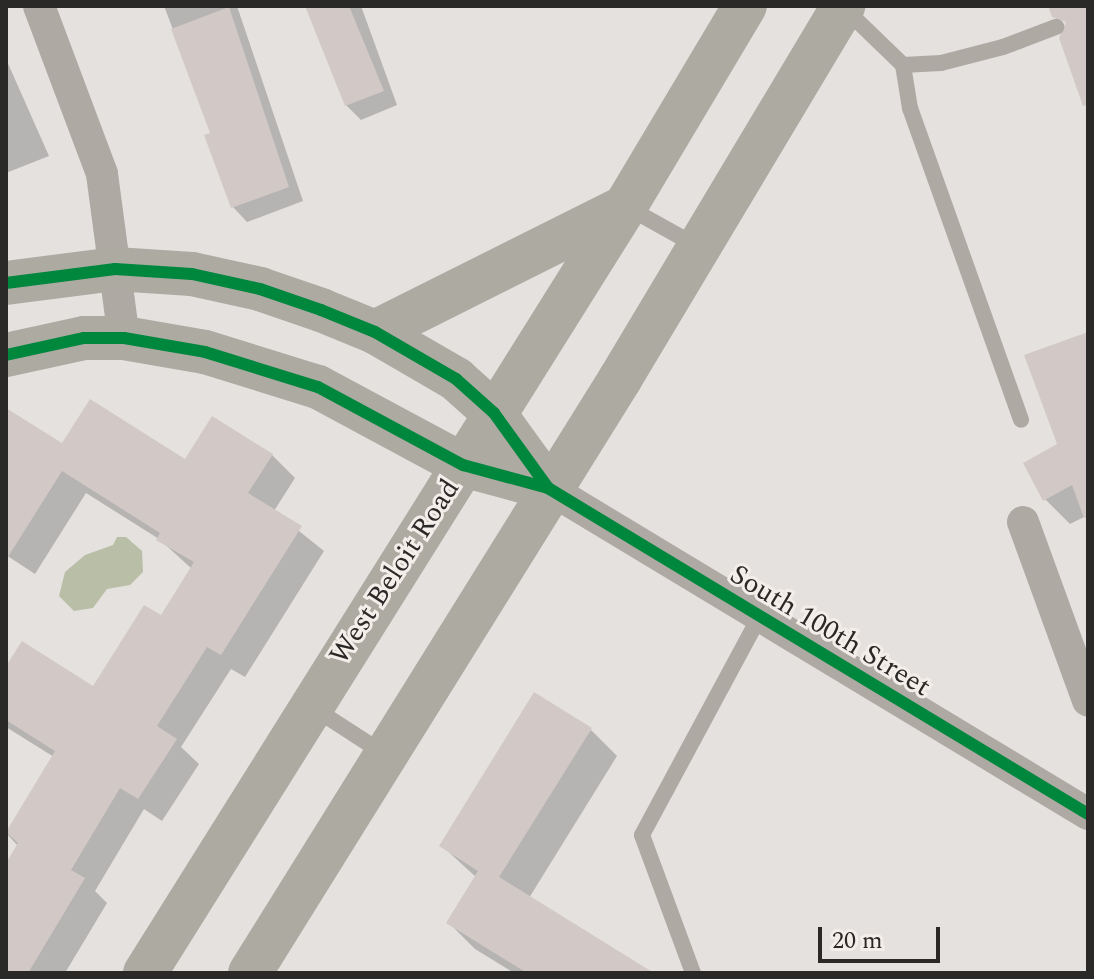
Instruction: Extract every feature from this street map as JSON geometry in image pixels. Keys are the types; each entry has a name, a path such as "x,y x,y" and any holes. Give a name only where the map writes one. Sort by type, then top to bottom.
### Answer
{"main road":[{"name":"West Beloit Road","path":"145,973 310,705 625,207 745,6"},
{"path":"250,973 843,6"},
{"path":"375,332 625,207"},
{"path":"6,283 115,269 192,274 260,289 375,332 456,379 494,413 548,488"},
{"path":"6,355 84,338 124,338 205,352 318,387 463,465 548,488"}],"street":[{"path":"39,6 102,174 124,338"},
{"name":"South 100th Street","path":"548,488 1088,814"},
{"path":"1023,522 1088,701"}],"lane":[{"path":"843,6 903,65 910,108 1021,420"},
{"path":"903,65 941,63 1056,27"},
{"path":"625,207 698,247"},
{"path":"693,973 642,835 760,616"},
{"path":"310,705 385,754"}],"shaded area":[{"path":"117,537 126,537 142,551 143,572 130,585 107,589 93,608 74,611 59,596 65,572 85,555 113,545"}],"building":[{"path":"305,6 349,6 384,91 345,106"},
{"path":"1048,6 1088,6 1088,105 1083,106 1059,38 1066,22 1052,17"},
{"path":"229,7 289,187 231,208 204,135 210,133 171,29"},
{"path":"1088,332 1088,518 1084,518 1072,485 1043,501 1023,463 1057,444 1024,355"},
{"path":"90,399 185,459 212,416 273,454 248,493 302,526 221,655 207,647 157,726 177,739 138,799 120,788 71,870 85,878 28,973 6,973 6,863 18,843 6,832 55,751 6,720 6,666 22,641 93,686 144,605 161,615 194,562 156,540 160,533 62,471 6,560 6,408 62,443"},
{"path":"534,692 592,728 499,877 654,973 527,973 446,923 478,871 439,846"}],"cycle path":[{"path":"6,283 115,269 192,274 260,289 321,310 375,332 456,379 494,413 548,488"},
{"path":"6,355 84,338 124,338 205,352 318,387 463,465 548,488 1088,814"}]}
